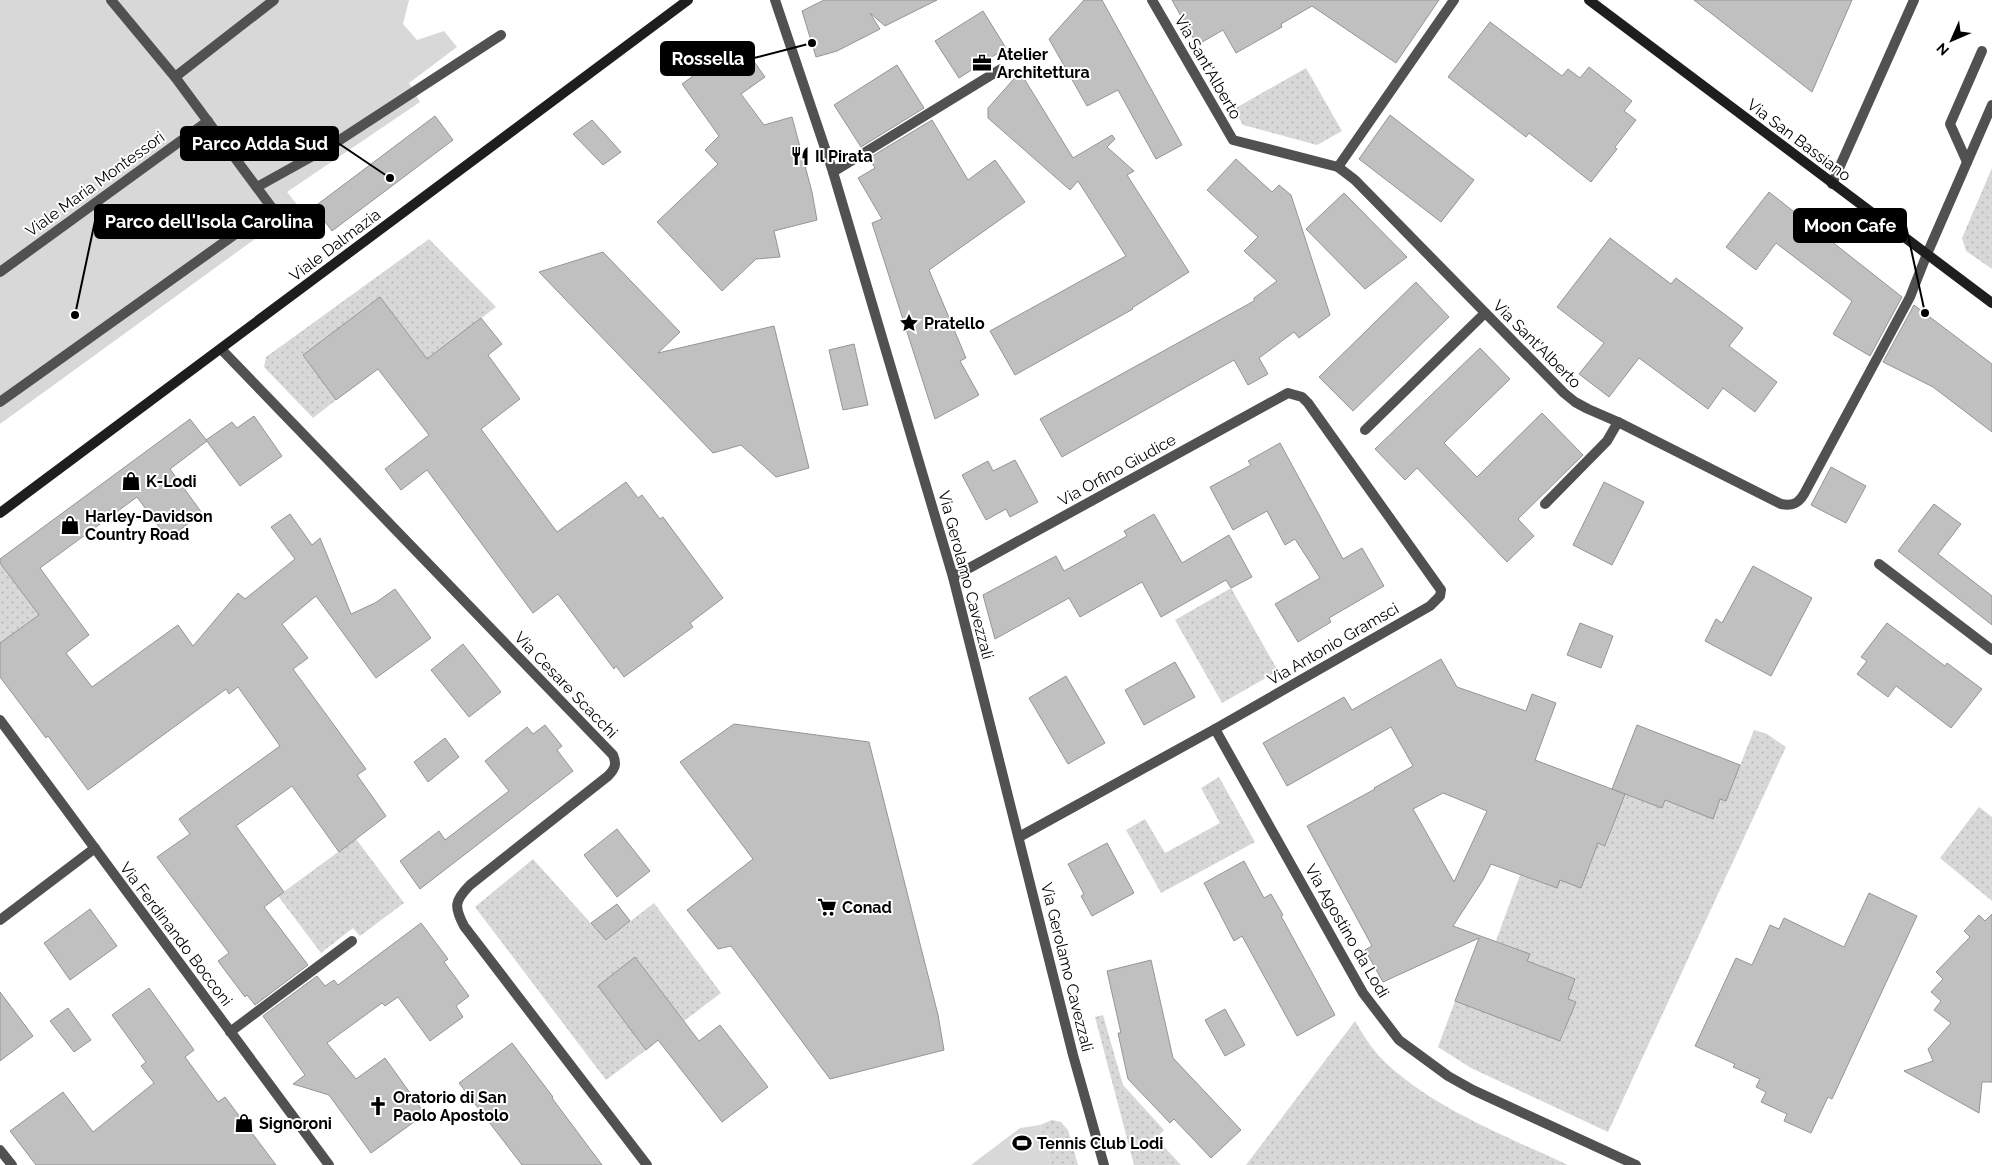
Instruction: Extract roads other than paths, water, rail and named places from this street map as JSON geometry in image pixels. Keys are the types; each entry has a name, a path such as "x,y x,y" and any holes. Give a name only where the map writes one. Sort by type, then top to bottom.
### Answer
{"street":[{"path":"0,402 272,208 175,78 111,0"},
{"path":"175,78 274,0"},
{"name":"Viale Dalmazia","path":"0,513 688,0"},
{"name":"Via Gerolamo Cavezzali","path":"774,0 833,172 953,577 1073,1055 1104,1165"},
{"name":"Via Sant'Alberto","path":"1152,0 1233,140 1338,167 1355,180 1569,398 1781,504 1795,504 1804,494 1910,297 1926,254"},
{"path":"1338,167 1454,0"},
{"name":"Via San Bassiano","path":"1589,0 1992,304"},
{"path":"1832,184 1914,0"},
{"path":"257,187 329,147 501,35"},
{"path":"1967,162 1950,124 1982,50"},
{"path":"833,172 1001,69"},
{"path":"1926,254 1992,105"},
{"name":"Viale Maria Montessori","path":"0,272 208,121"},
{"path":"1365,430 1485,313"},
{"name":"Via Cesare Scacchi","path":"221,349 612,755 616,762 615,769 608,776 470,885 461,894 456,904 458,915 464,926 647,1165"},
{"name":"Via Orfino Giudice","path":"953,577 1281,396 1288,393 1295,394"},
{"name":"Via Antonio Gramsci","path":"1019,837 1215,729 1430,606 1440,596 1441,590 1438,583 1314,411 1302,397 1295,394"},
{"path":"1545,504 1607,441 1618,422"},
{"path":"1880,564 1992,650"},
{"name":"Via Ferdinando Bocconi","path":"0,720 329,1165"},
{"name":"Via Agostino da Lodi","path":"1215,729 1363,993 1399,1040 1448,1076 1473,1090 1636,1165"},
{"path":"0,920 94,848"},
{"path":"230,1032 352,941"},
{"path":"0,1150 12,1165"}],"place":[{"name":"Rossella","path":"812,43"},
{"name":"Atelier Architettura","path":"982,63"},
{"name":"Il Pirata","path":"800,156"},
{"name":"Parco Adda Sud","path":"390,178"},
{"name":"Moon Cafe","path":"1925,313"},
{"name":"Parco dell'Isola Carolina","path":"75,315"},
{"name":"Pratello","path":"909,323"},
{"name":"K-Lodi","path":"131,481"},
{"name":"Harley-Davidson Country Road","path":"70,525"},
{"name":"Conad","path":"827,907"},
{"name":"Oratorio di San Paolo Apostolo","path":"378,1106"},
{"name":"Signoroni","path":"244,1123"},
{"name":"Tennis Club Lodi","path":"1022,1143"}]}
